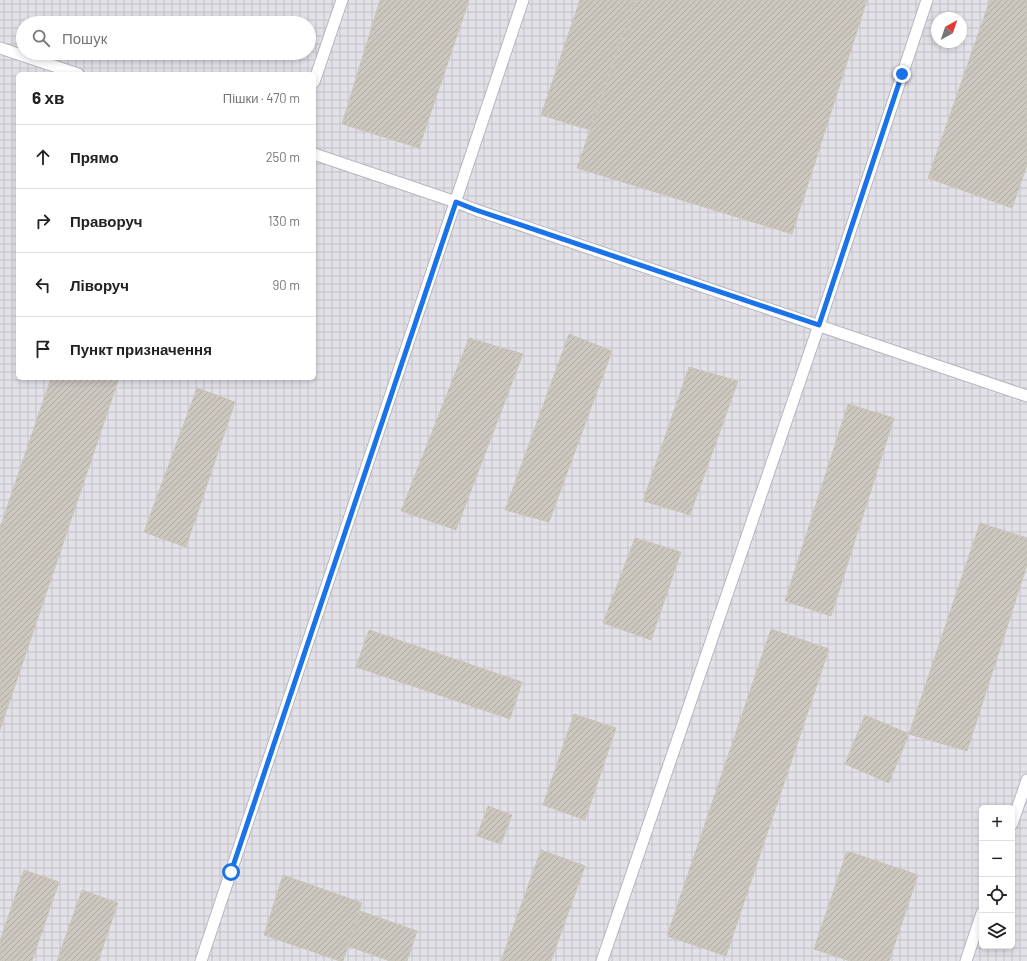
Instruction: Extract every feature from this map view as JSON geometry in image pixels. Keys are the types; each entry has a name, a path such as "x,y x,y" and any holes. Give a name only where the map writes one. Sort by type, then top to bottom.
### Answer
{"lane":[{"path":"316,76 342,0"},
{"path":"201,961 523,0"},
{"path":"602,961 819,325 927,0"},
{"path":"0,48 16,53"},
{"path":"36,60 72,72"},
{"path":"316,155 1027,396"},
{"path":"1015,815 1027,780"},
{"path":"966,961 979,922"}],"shaded area":[{"path":"0,0 1027,0 1027,961 0,961"}],"building":[{"path":"380,0 469,0 419,148 342,124"},
{"path":"580,0 635,0 590,130 541,115"},
{"path":"635,0 867,0 792,234 577,168"},
{"path":"990,0 1027,0 1027,165 1012,208 928,178"},
{"path":"569,334 612,351 549,522 505,510"},
{"path":"469,338 523,354 456,530 401,511"},
{"path":"689,367 738,381 690,515 643,501"},
{"path":"50,380 118,380 0,730 0,528"},
{"path":"197,388 235,402 186,547 144,532"},
{"path":"848,404 894,418 831,616 785,601"},
{"path":"980,523 1027,538 1027,565 967,751 909,734"},
{"path":"635,538 681,552 651,640 603,623"},
{"path":"771,629 829,649 726,956 667,936"},
{"path":"369,630 522,682 510,719 356,667"},
{"path":"574,714 616,728 585,820 543,805"},
{"path":"865,715 909,734 889,783 845,764"},
{"path":"488,806 512,815 501,844 477,836"},
{"path":"541,850 585,866 551,961 501,961"},
{"path":"847,851 918,875 889,961 850,961 814,949"},
{"path":"24,870 59,882 32,961 0,961 0,941"},
{"path":"283,875 362,903 343,961 264,935"},
{"path":"82,890 118,903 98,961 57,961"},
{"path":"360,911 417,931 407,961 390,961 348,946"}],"route":[{"path":"231,872 456,202 819,325 902,74"}]}
